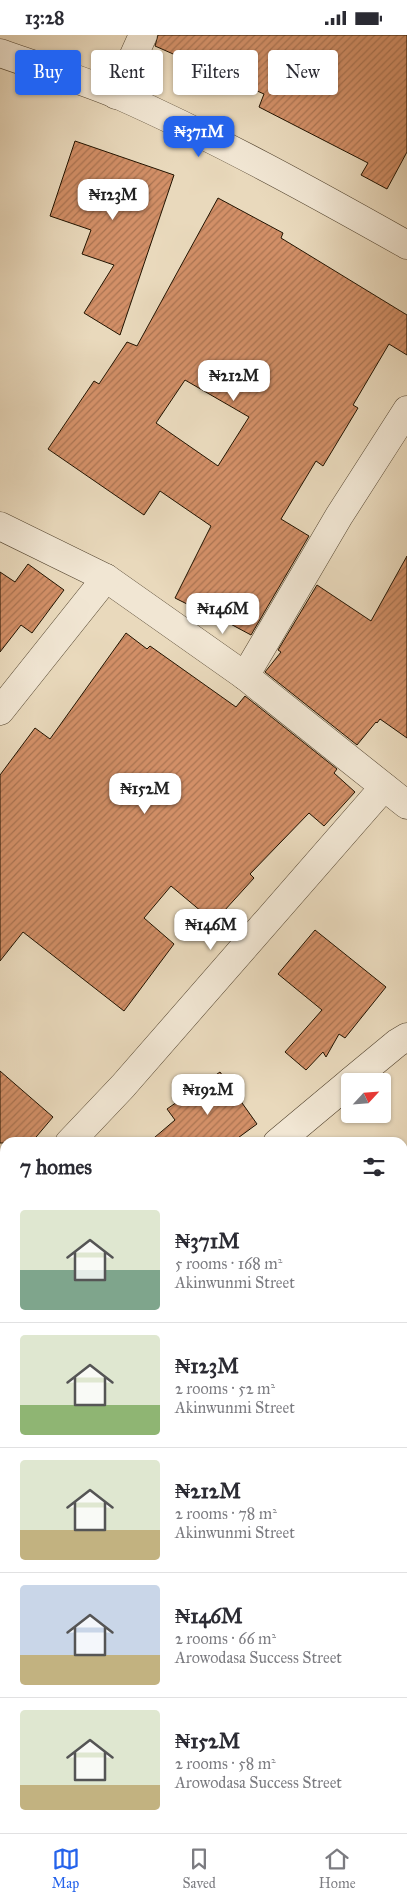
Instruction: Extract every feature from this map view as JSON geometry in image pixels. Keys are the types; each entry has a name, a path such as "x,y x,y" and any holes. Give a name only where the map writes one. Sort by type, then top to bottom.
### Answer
{"street":[{"path":"136,50 143,35"},
{"path":"0,53 91,86"},
{"path":"116,95 237,154 407,245"},
{"path":"245,677 339,516 407,410"},
{"path":"0,525 106,578 245,677 407,805"},
{"path":"0,711 106,578"},
{"path":"75,1137 123,1086 384,787"},
{"path":"361,1073 396,1043 407,1037"},
{"path":"284,1137 341,1090"}],"building":[{"path":"158,35 407,35 407,152 387,189 361,175 368,163 259,107 264,94 258,91 258,50 173,50 173,54 155,46"},
{"path":"75,141 174,175 120,335 84,313 114,265 82,254 91,230 50,216"},
{"path":"218,198 283,233 281,238 407,315 407,355 389,344 353,405 358,408 323,466 316,461 281,519 309,536 251,635 210,613 209,615 175,598 211,526 160,491 144,515 48,449 94,381 99,384 127,342 137,346","holes":["185,380 249,417 218,466 156,423"]},
{"path":"407,556 407,738 380,719 357,745 265,672 281,652 278,650 317,585 371,621"},
{"path":"28,564 64,590 32,633 21,625 0,652 0,572 15,582"},
{"path":"126,633 147,649 150,646 236,707 245,696 337,769 334,773 355,792 324,826 309,813 250,874 254,878 214,922 171,886 144,918 174,944 124,1011 23,932 0,961 0,775 35,728 50,739"},
{"path":"315,930 386,987 345,1038 339,1034 326,1057 323,1052 306,1070 285,1052 322,1010 278,974"},
{"path":"0,1071 53,1117 36,1137 0,1137"},
{"path":"220,1072 257,1124 239,1137 155,1137 175,1120 167,1109"}]}
